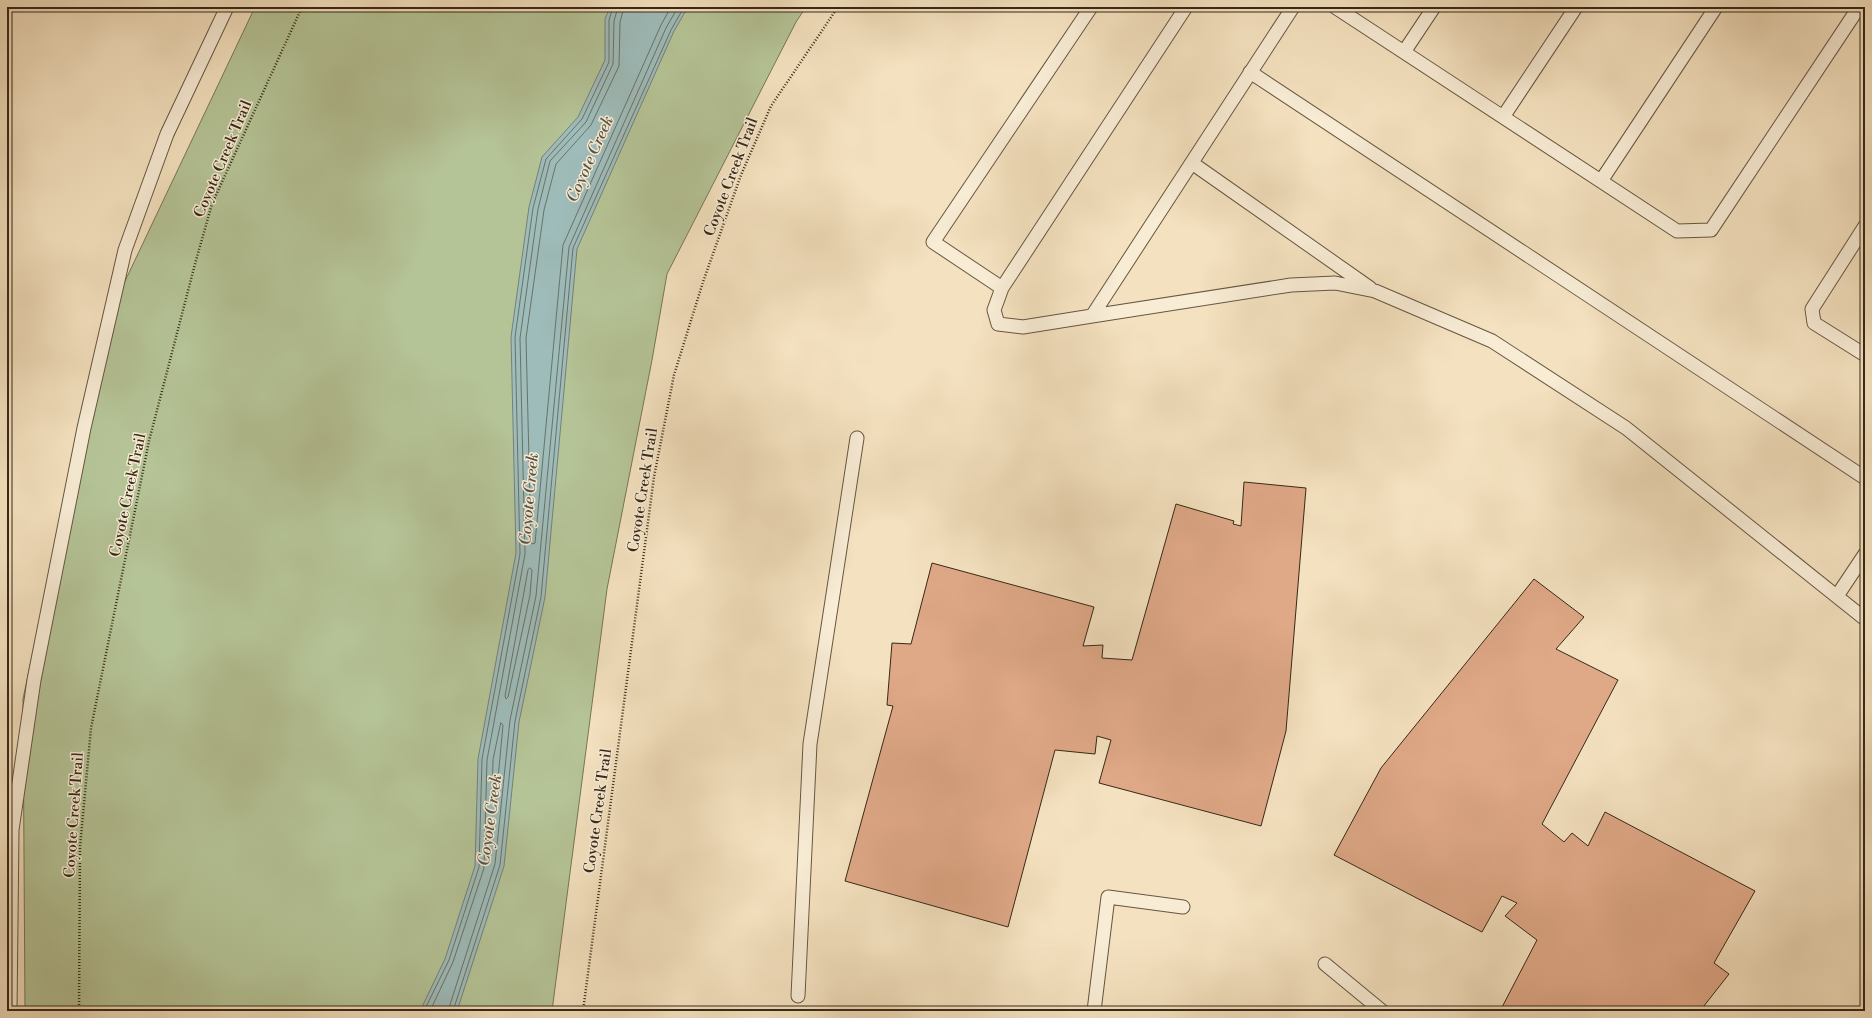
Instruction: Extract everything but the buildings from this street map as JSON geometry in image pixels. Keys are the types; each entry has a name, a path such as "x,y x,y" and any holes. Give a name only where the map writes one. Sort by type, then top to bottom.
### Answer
{"lane":[{"path":"10,1011 12,830 34,680 84,428 125,250 167,134 227,7"},
{"path":"1002,288 933,242 1091,7"},
{"path":"1186,7 1002,288 994,310 998,324 1023,327 1291,285 1335,283 1375,291 1492,341 1626,428 1865,619"},
{"path":"1092,316 1293,7"},
{"path":"1335,7 1677,231 1711,230 1859,7"},
{"path":"1404,52 1434,7"},
{"path":"1503,117 1576,7"},
{"path":"1601,180 1716,7"},
{"path":"1250,72 1865,478"},
{"path":"1192,163 1375,291"},
{"path":"1865,226 1812,309 1814,322 1865,355"},
{"path":"798,996 810,744 857,438"},
{"path":"1837,596 1865,554"},
{"path":"1094,1011 1108,897 1183,907"},
{"path":"1324,964 1382,1011"}],"path":[{"name":"Coyote Creek Trail","path":"79,1011 80,847 91,728 149,441 212,204 302,7"},
{"name":"Coyote Creek Trail","path":"582,1011 654,477 674,375 705,275 741,175 771,106 838,7"}],"green space":[{"path":"255,7 806,7 796,22 667,274 652,360 607,589 552,1011 25,1011 23,699 99,336"}],"water":[{"name":"Coyote Creek","path":"610,7 688,7 674,31 577,249 545,597 519,722 504,866 457,1011 420,1011 445,959 475,866 478,759 516,553 511,337 529,207 542,157 578,117 605,60 605,19"}]}
